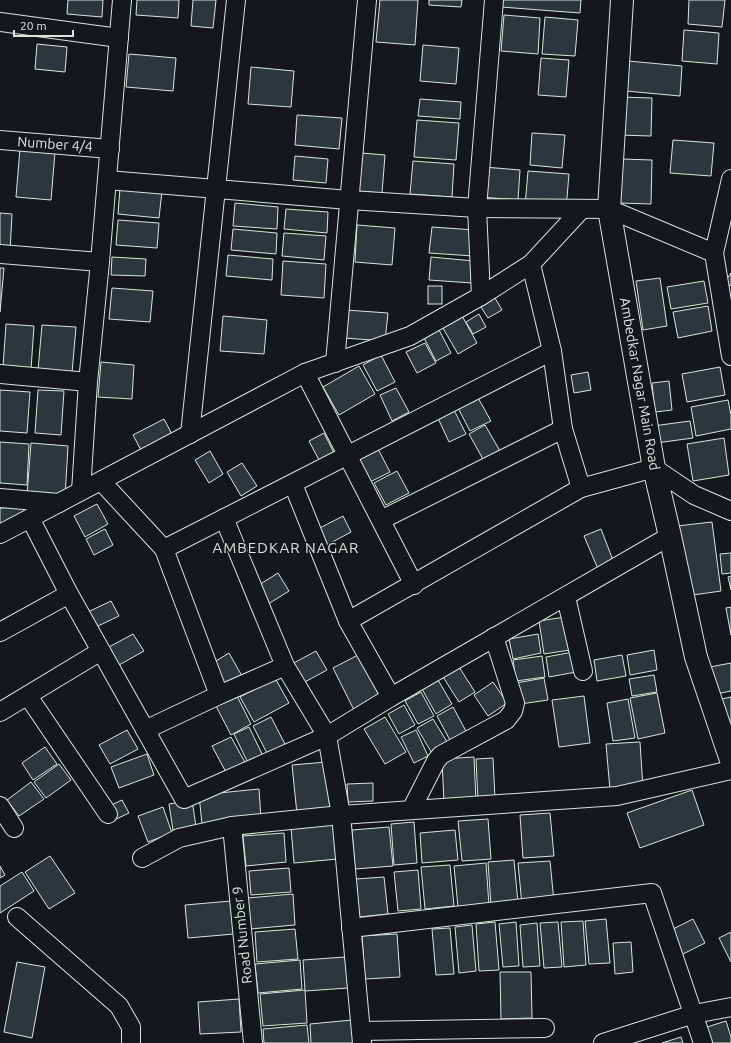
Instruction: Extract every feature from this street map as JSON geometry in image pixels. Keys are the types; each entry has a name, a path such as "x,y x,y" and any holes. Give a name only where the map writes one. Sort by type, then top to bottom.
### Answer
{"street":[{"path":"81,491 88,382 100,262 122,0"},
{"path":"190,434 236,0"},
{"path":"335,363 367,0"},
{"path":"481,296 476,208 494,0"},
{"name":"Ambedkar Nagar Main Road","path":"622,0 609,209 654,468 696,657 731,760"},
{"path":"0,22 119,38"},
{"name":"Number 4/4","path":"0,140 110,149"},
{"path":"731,179 714,254 728,328 731,356"},
{"path":"107,180 350,200 476,208 581,210 609,209 714,254"},
{"path":"0,534 305,373 410,336 481,296 531,264 581,210"},
{"path":"0,254 100,262"},
{"path":"531,264 552,351 563,429 581,488"},
{"path":"164,549 552,351"},
{"path":"305,373 414,584"},
{"path":"0,374 88,382"},
{"path":"381,520 563,429"},
{"path":"348,621 581,488 654,468 694,495 731,511"},
{"path":"101,481 164,549 219,695"},
{"path":"293,484 348,621 391,697"},
{"path":"0,498 59,503"},
{"path":"30,518 69,594 184,800 327,736 391,697 670,536"},
{"path":"224,518 285,666 327,736 341,815 362,1037 545,1028"},
{"path":"0,632 69,594"},
{"path":"566,597 582,671"},
{"path":"411,810 436,761 441,755 506,720 513,711 515,703 494,637"},
{"path":"0,712 101,651"},
{"path":"145,730 285,666"},
{"path":"28,696 108,814"},
{"path":"142,858 179,838 232,826 341,815 617,796 731,770"},
{"path":"0,806 14,828"},
{"name":"Road Number 9","path":"232,826 253,1043"},
{"path":"351,928 652,893 703,1043"},
{"path":"17,917 119,1006 131,1027 131,1043"},
{"path":"603,1043 694,1014 731,1007"}],"building":[{"path":"68,0 103,0 102,17 67,14"},
{"path":"137,0 179,0 178,18 136,15"},
{"path":"193,0 216,0 213,28 191,26"},
{"path":"380,0 418,0 415,45 376,42"},
{"path":"429,0 462,0 461,7 429,5"},
{"path":"502,0 581,0 580,13 501,7"},
{"path":"689,0 725,0 722,27 688,24"},
{"path":"504,15 540,18 538,54 501,51"},
{"path":"545,17 578,20 575,56 542,54"},
{"path":"684,30 719,33 717,64 682,61"},
{"path":"37,44 67,47 65,72 35,69"},
{"path":"423,45 459,48 456,84 420,81"},
{"path":"129,54 176,58 173,91 126,87"},
{"path":"541,58 569,60 566,97 538,95"},
{"path":"628,61 682,66 680,96 626,91"},
{"path":"251,67 294,71 291,107 248,104"},
{"path":"620,97 652,98 651,136 619,135"},
{"path":"420,99 461,102 460,119 418,116"},
{"path":"297,115 342,118 339,149 295,145"},
{"path":"417,120 459,123 456,160 414,157"},
{"path":"532,133 565,135 562,168 530,165"},
{"path":"673,140 714,143 711,176 670,173"},
{"path":"20,149 55,152 51,200 16,197"},
{"path":"361,153 385,155 382,193 358,191"},
{"path":"295,156 328,159 326,183 293,180"},
{"path":"622,159 652,160 651,204 620,203"},
{"path":"413,161 454,164 452,197 410,194"},
{"path":"484,167 520,170 518,200 481,197"},
{"path":"528,171 569,174 566,209 525,206"},
{"path":"120,188 162,191 159,218 118,214"},
{"path":"235,203 278,207 277,229 233,226"},
{"path":"286,209 328,212 327,233 284,229"},
{"path":"0,213 12,214 10,252 0,251"},
{"path":"118,220 159,223 157,248 116,245"},
{"path":"357,225 395,228 392,265 355,262"},
{"path":"432,227 475,230 473,256 429,253"},
{"path":"233,229 277,233 276,254 231,250"},
{"path":"284,233 326,236 324,260 282,256"},
{"path":"228,255 273,259 272,280 226,276"},
{"path":"112,257 146,259 145,276 111,275"},
{"path":"431,257 474,261 472,283 429,280"},
{"path":"283,261 326,264 324,298 281,295"},
{"path":"0,268 4,268 0,312"},
{"path":"731,273 731,286 725,282"},
{"path":"660,278 667,326 643,330 636,281"},
{"path":"704,281 708,303 671,309 667,287"},
{"path":"428,286 442,286 442,304 428,304"},
{"path":"112,288 153,291 150,322 109,319"},
{"path":"495,298 502,310 488,318 481,307"},
{"path":"708,306 712,331 678,338 673,312"},
{"path":"346,310 388,313 385,341 344,338"},
{"path":"460,312 477,343 458,354 440,323"},
{"path":"479,314 486,327 473,334 466,322"},
{"path":"223,316 267,320 264,354 220,351"},
{"path":"6,324 34,326 31,369 3,367"},
{"path":"42,325 76,327 72,373 38,370"},
{"path":"438,328 451,353 436,361 423,336"},
{"path":"425,343 436,363 417,373 406,352"},
{"path":"381,355 395,382 377,391 363,365"},
{"path":"101,362 134,365 132,399 98,397"},
{"path":"359,366 375,394 339,415 323,387"},
{"path":"720,367 725,395 687,402 682,374"},
{"path":"588,372 591,390 574,393 571,375"},
{"path":"669,381 672,410 655,412 652,383"},
{"path":"396,388 409,412 392,421 380,395"},
{"path":"0,390 30,392 27,433 0,431"},
{"path":"38,390 64,391 61,435 35,433"},
{"path":"477,396 491,421 470,431 457,406"},
{"path":"728,400 731,415 731,429 696,436 691,407"},
{"path":"453,408 466,434 449,442 437,416"},
{"path":"164,419 174,438 143,454 133,435"},
{"path":"690,421 693,438 656,443 653,426"},
{"path":"485,425 500,451 484,461 469,434"},
{"path":"324,433 334,453 319,460 309,441"},
{"path":"724,438 729,475 693,481 687,444"},
{"path":"0,442 29,444 27,485 0,483"},
{"path":"31,443 68,446 65,497 27,495"},
{"path":"377,447 390,472 370,482 357,457"},
{"path":"210,451 223,474 209,483 195,460"},
{"path":"242,463 257,486 241,496 227,472"},
{"path":"397,471 409,493 386,505 374,483"},
{"path":"97,504 108,524 85,537 74,516"},
{"path":"29,507 30,512 0,527 0,508"},
{"path":"343,516 351,532 325,546 316,530"},
{"path":"712,522 721,591 686,596 677,526"},
{"path":"105,529 113,545 94,555 86,539"},
{"path":"601,529 614,563 598,569 584,536"},
{"path":"731,553 731,573 722,574 720,554"},
{"path":"278,573 289,591 265,606 254,588"},
{"path":"731,576 731,590 728,577"},
{"path":"111,601 119,616 96,627 88,612"},
{"path":"731,607 731,635 726,608"},
{"path":"565,617 570,650 544,654 539,621"},
{"path":"133,634 144,651 119,665 109,647"},
{"path":"538,634 541,653 513,659 509,639"},
{"path":"654,650 657,670 630,675 627,655"},
{"path":"316,651 327,670 301,684 290,665"},
{"path":"573,652 576,672 549,677 546,657"},
{"path":"229,653 242,676 224,686 211,664"},
{"path":"358,655 380,697 354,710 333,668"},
{"path":"622,655 626,676 597,681 594,660"},
{"path":"542,656 545,677 516,681 513,660"},
{"path":"731,663 731,691 716,694 710,667"},
{"path":"459,667 475,692 459,702 443,677"},
{"path":"654,675 657,692 632,696 629,679"},
{"path":"275,678 289,703 254,722 240,697"},
{"path":"544,678 548,700 520,704 516,683"},
{"path":"438,680 452,704 436,714 422,689"},
{"path":"493,682 507,703 488,716 474,695"},
{"path":"421,692 434,716 418,724 405,701"},
{"path":"657,693 665,733 638,739 630,698"},
{"path":"237,696 251,724 231,735 216,706"},
{"path":"584,696 590,743 559,747 552,700"},
{"path":"731,697 731,730 717,700"},
{"path":"628,699 635,738 613,741 607,703"},
{"path":"404,705 415,725 399,734 388,714"},
{"path":"453,707 467,733 451,742 437,716"},
{"path":"271,717 287,748 269,757 253,726"},
{"path":"385,717 406,752 385,764 364,729"},
{"path":"433,719 449,745 433,755 417,728"},
{"path":"249,727 264,758 249,765 234,734"},
{"path":"127,730 138,749 110,764 99,745"},
{"path":"416,730 428,756 414,763 401,737"},
{"path":"231,737 247,766 228,776 212,746"},
{"path":"640,742 643,788 610,790 606,744"},
{"path":"45,747 57,764 33,780 22,763"},
{"path":"147,754 154,775 119,788 111,767"},
{"path":"474,757 476,802 444,803 442,759"},
{"path":"493,758 495,799 478,800 476,759"},
{"path":"326,762 330,811 297,814 292,765"},
{"path":"59,764 71,780 46,798 34,782"},
{"path":"31,782 44,799 19,816 7,800"},
{"path":"373,783 373,801 348,802 347,784"},
{"path":"259,789 261,819 202,824 199,795"},
{"path":"692,790 704,825 640,848 627,813"},
{"path":"122,800 129,813 112,821 105,808"},
{"path":"192,800 196,827 173,830 169,804"},
{"path":"163,807 172,833 148,842 138,816"},
{"path":"550,813 554,856 523,858 520,815"},
{"path":"488,819 491,859 462,861 458,821"},
{"path":"414,822 417,863 394,865 391,824"},
{"path":"335,824 338,859 294,863 291,828"},
{"path":"389,827 393,866 355,869 352,830"},
{"path":"455,830 458,860 422,863 420,833"},
{"path":"284,833 286,862 246,866 243,836"},
{"path":"50,856 75,893 49,909 25,872"},
{"path":"514,860 518,903 491,905 488,862"},
{"path":"550,861 554,902 522,905 518,863"},
{"path":"486,863 489,905 458,907 454,866"},
{"path":"450,865 454,906 425,909 421,867"},
{"path":"0,866 5,875 0,878"},
{"path":"289,868 291,892 251,895 249,871"},
{"path":"418,870 421,909 398,911 394,872"},
{"path":"22,872 34,891 0,913 0,886"},
{"path":"384,877 388,914 359,917 356,879"},
{"path":"293,894 295,925 250,929 248,898"},
{"path":"231,901 234,934 188,938 185,905"},
{"path":"606,919 610,963 589,964 585,921"},
{"path":"693,919 705,943 679,956 667,932"},
{"path":"583,921 586,965 564,967 561,922"},
{"path":"495,922 499,970 479,971 476,924"},
{"path":"516,922 519,966 503,967 499,924"},
{"path":"558,922 562,967 544,968 540,923"},
{"path":"537,923 540,966 523,967 520,925"},
{"path":"472,925 476,971 459,973 455,927"},
{"path":"450,928 454,974 436,975 432,929"},
{"path":"295,929 298,959 257,962 255,932"},
{"path":"731,932 731,962 719,938"},
{"path":"397,934 400,977 365,979 362,936"},
{"path":"631,942 633,972 615,974 613,943"},
{"path":"345,957 348,988 305,991 303,960"},
{"path":"300,960 302,989 258,993 255,964"},
{"path":"17,962 45,967 32,1038 4,1032"},
{"path":"500,972 531,972 532,1018 501,1019"},
{"path":"305,990 307,1023 263,1026 260,994"},
{"path":"239,999 241,1032 200,1034 198,1002"},
{"path":"352,1020 354,1043 311,1043 310,1024"},
{"path":"726,1021 731,1037 731,1043 708,1043 704,1028"},
{"path":"307,1025 309,1043 264,1043 263,1029"},
{"path":"681,1037 683,1043 662,1043"}],"district":[{"name":"AMBEDKAR NAGAR","path":"286,547"}]}
